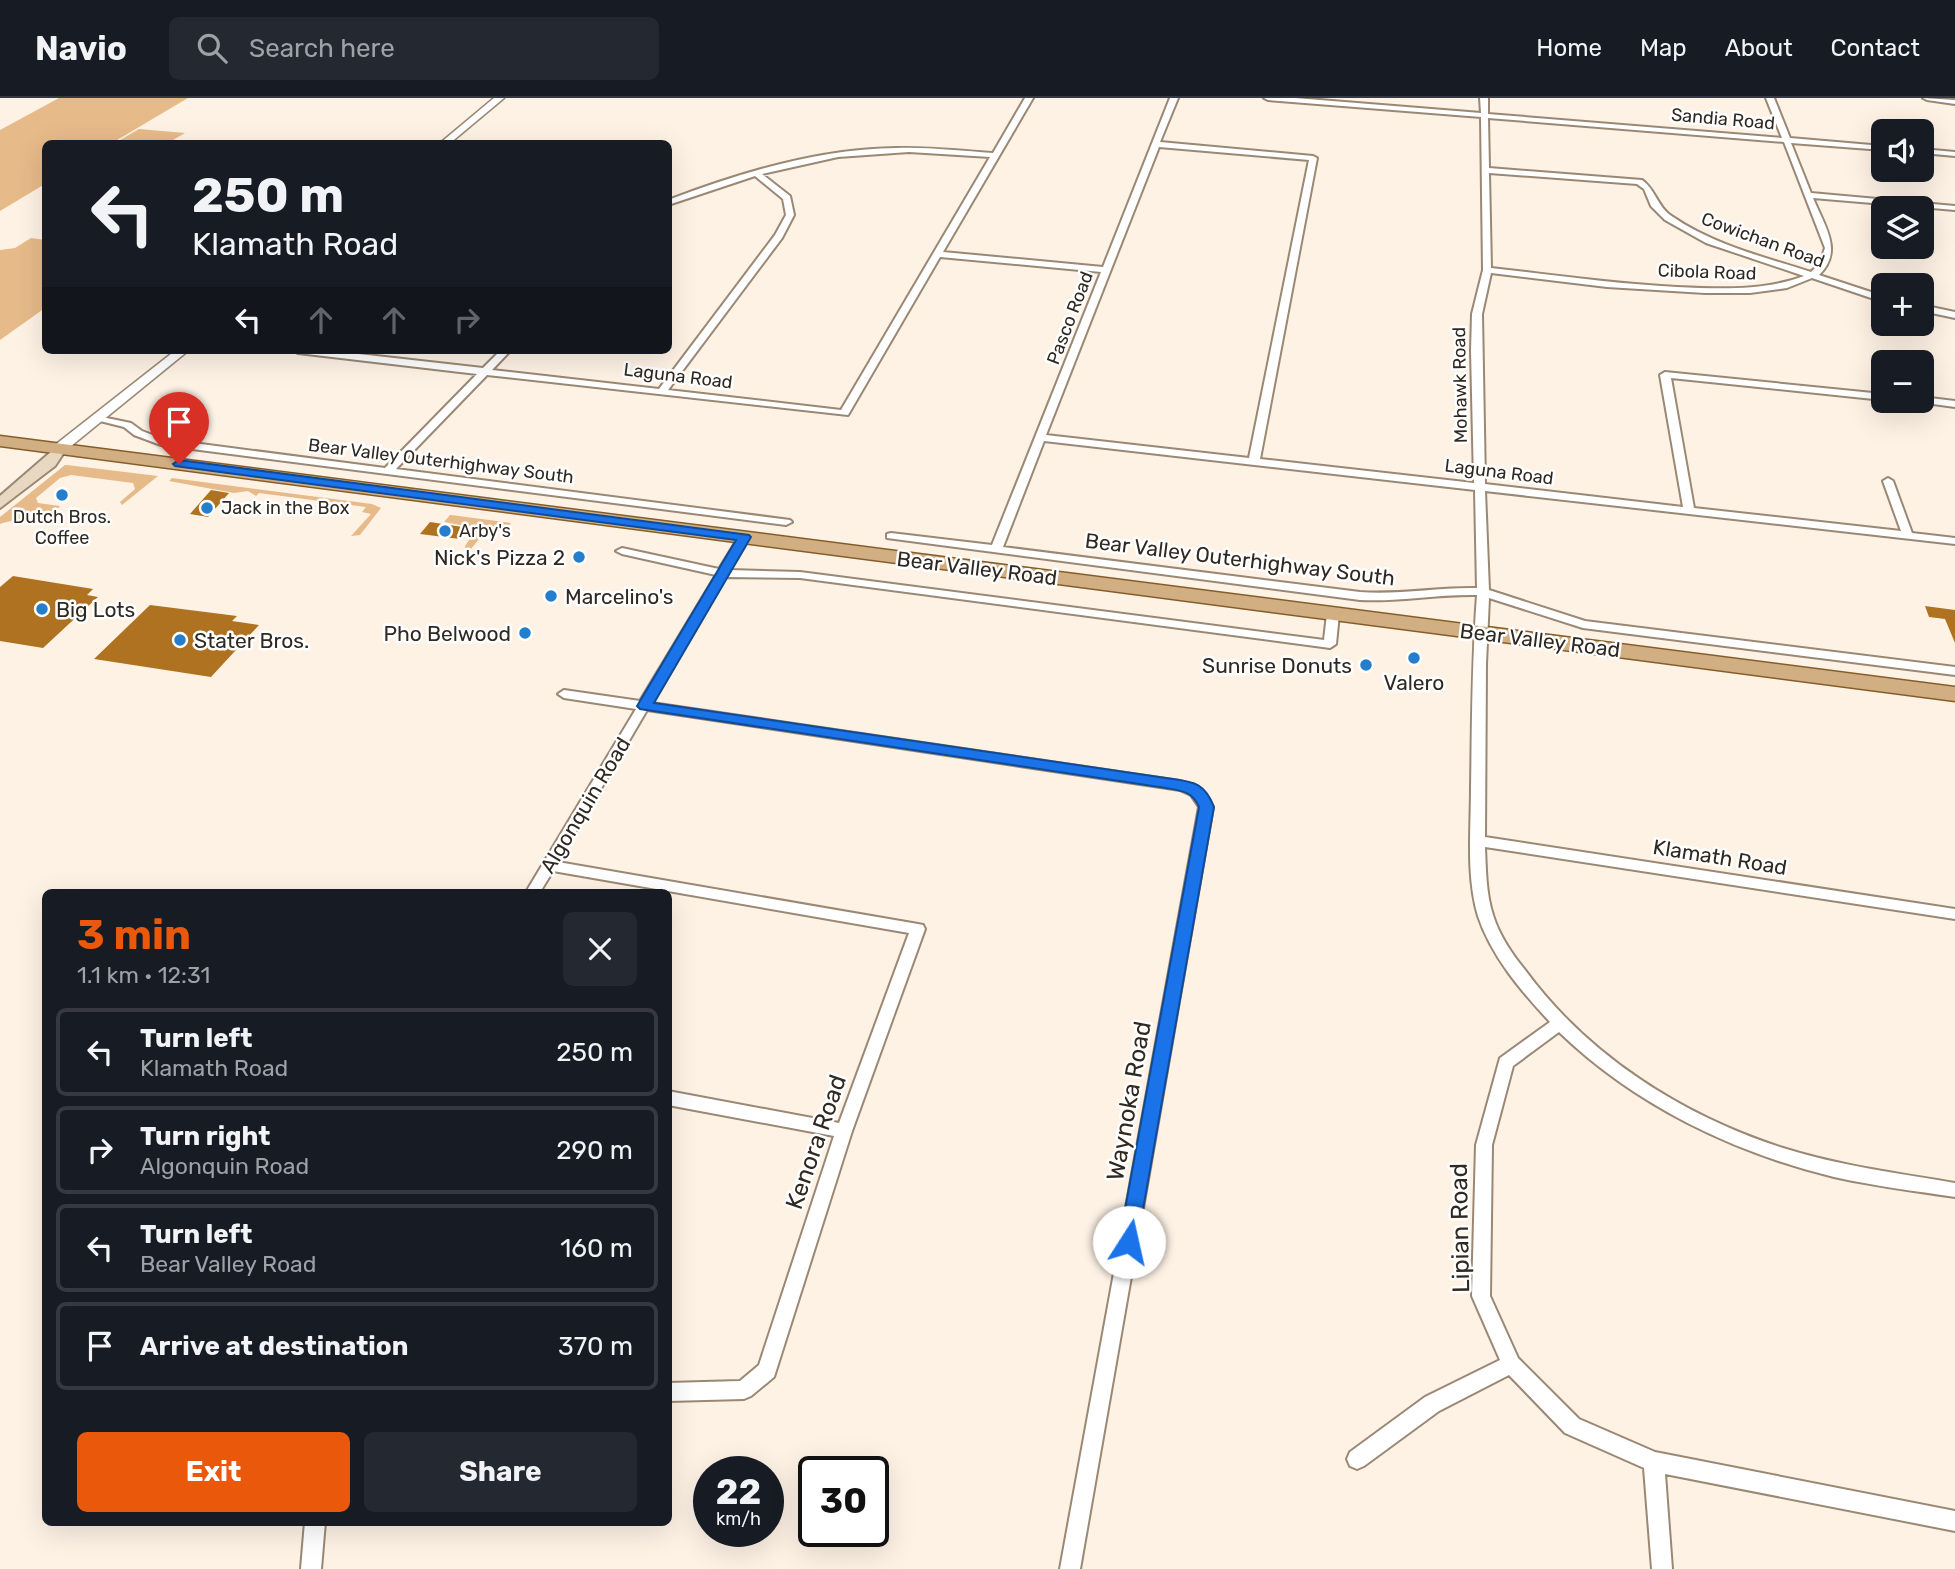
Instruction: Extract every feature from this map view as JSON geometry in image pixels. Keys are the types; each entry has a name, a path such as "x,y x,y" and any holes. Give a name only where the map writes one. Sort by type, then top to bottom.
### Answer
{"main road":[{"name":"Bear Valley Road","path":"0,441 1955,694"},
{"path":"0,489 36,461 60,448"},
{"path":"0,503 50,463 60,448"}],"street":[{"path":"448,140 500,98"},
{"path":"1029,98 993,155 938,254 1105,270"},
{"name":"Pasco Road","path":"996,550 1174,98"},
{"name":"Sandia Road","path":"1268,98 1871,147"},
{"name":"Mohawk Road","path":"1484,98 1487,270 1477,314 1483,592 1479,632 1478,841 1486,915 1518,975 1559,1024 1625,1077 1668,1105 1718,1132 1823,1167 1955,1190"},
{"path":"1770,98 1829,248 1826,263 1812,276"},
{"path":"1927,98 1955,102"},
{"path":"1156,144 1313,158 1254,461"},
{"path":"672,202 756,173 821,157 897,150 993,155"},
{"path":"1934,152 1955,154"},
{"name":"Cowichan Road","path":"1485,170 1639,182 1647,188 1655,206 1668,218 1709,241 1871,295"},
{"path":"662,391 779,236 790,215 787,198 756,173"},
{"path":"1809,195 1955,208"},
{"name":"Laguna Road","path":"334,354 844,413 938,254"},
{"name":"Cibola Road","path":"1487,270 1729,292 1778,288 1812,276"},
{"path":"1934,311 1955,315"},
{"path":"60,448 178,354"},
{"path":"388,471 502,354"},
{"path":"1689,511 1665,375 1871,396"},
{"path":"1934,401 1955,404"},
{"name":"Bear Valley Outerhighway South","path":"97,419 127,425 161,443 786,522"},
{"name":"Laguna Road","path":"1040,437 1955,541"},
{"path":"1888,481 1908,536"},
{"name":"Bear Valley Outerhighway South","path":"891,536 1360,596 1388,598 1442,591 1483,592 1583,624 1955,671"},
{"name":"Algonquin Road","path":"535,889 744,537"},
{"path":"622,551 723,573 800,575 1330,643 1333,614"},
{"path":"564,694 645,706"},
{"name":"Waynoka Road","path":"645,706 1189,786 1201,793 1206,807 1070,1569"},
{"name":"Klamath Road","path":"1478,841 1955,914"},
{"name":"Kenora Road","path":"549,865 918,929 844,1131 766,1371 744,1390 672,1392"},
{"name":"Lipian Road","path":"1559,1024 1506,1063 1483,1145 1481,1296 1511,1364 1572,1426 1654,1462 1955,1521"},
{"path":"672,1099 844,1131"},
{"path":"1357,1458 1432,1404 1511,1364"},
{"path":"1654,1462 1662,1569"},
{"path":"311,1569 315,1526"}],"shaded area":[{"path":"59,98 188,98 117,140 42,140 42,186 0,211 0,130"},
{"path":"139,129 185,133 173,140 120,140"},
{"path":"31,238 42,240 42,310 0,340 0,250 15,248"},
{"path":"65,465 158,476 122,505 120,502 135,489 133,483 71,475 60,478 36,498 38,503 60,506 54,512 40,518 0,524 0,517"},
{"path":"172,478 372,504 381,508 360,535 351,536 371,514 362,512 366,507 259,493 256,496 248,491 234,493 169,481"},
{"path":"450,515 511,523 507,528 490,526 470,550 465,549 465,546 477,528 444,522"}],"building":[{"name":"Jack in the Box","path":"211,490 229,493 208,517 190,514"},
{"name":"Arby's","path":"430,522 469,528 460,539 420,534"},
{"name":"Big Lots","path":"13,576 93,589 87,595 98,597 43,648 0,641 0,587"},
{"name":"Stater Bros.","path":"150,605 237,616 232,621 259,625 211,677 94,659"},
{"path":"1925,606 1955,610 1955,643 1945,619 1929,617"}],"place":[{"name":"Dutch Bros. Coffee","path":"62,495"},
{"name":"Jack in the Box","path":"207,508"},
{"name":"Arby's","path":"445,531"},
{"name":"Nick's Pizza 2","path":"579,557"},
{"name":"Marcelino's","path":"551,596"},
{"name":"Big Lots","path":"42,609"},
{"name":"Pho Belwood","path":"525,633"},
{"name":"Stater Bros.","path":"180,640"},
{"name":"Valero","path":"1414,658"},
{"name":"Sunrise Donuts","path":"1366,665"}],"route":[{"path":"179,464 744,537 645,706 1189,786 1201,793 1206,807 1129,1242"}]}
